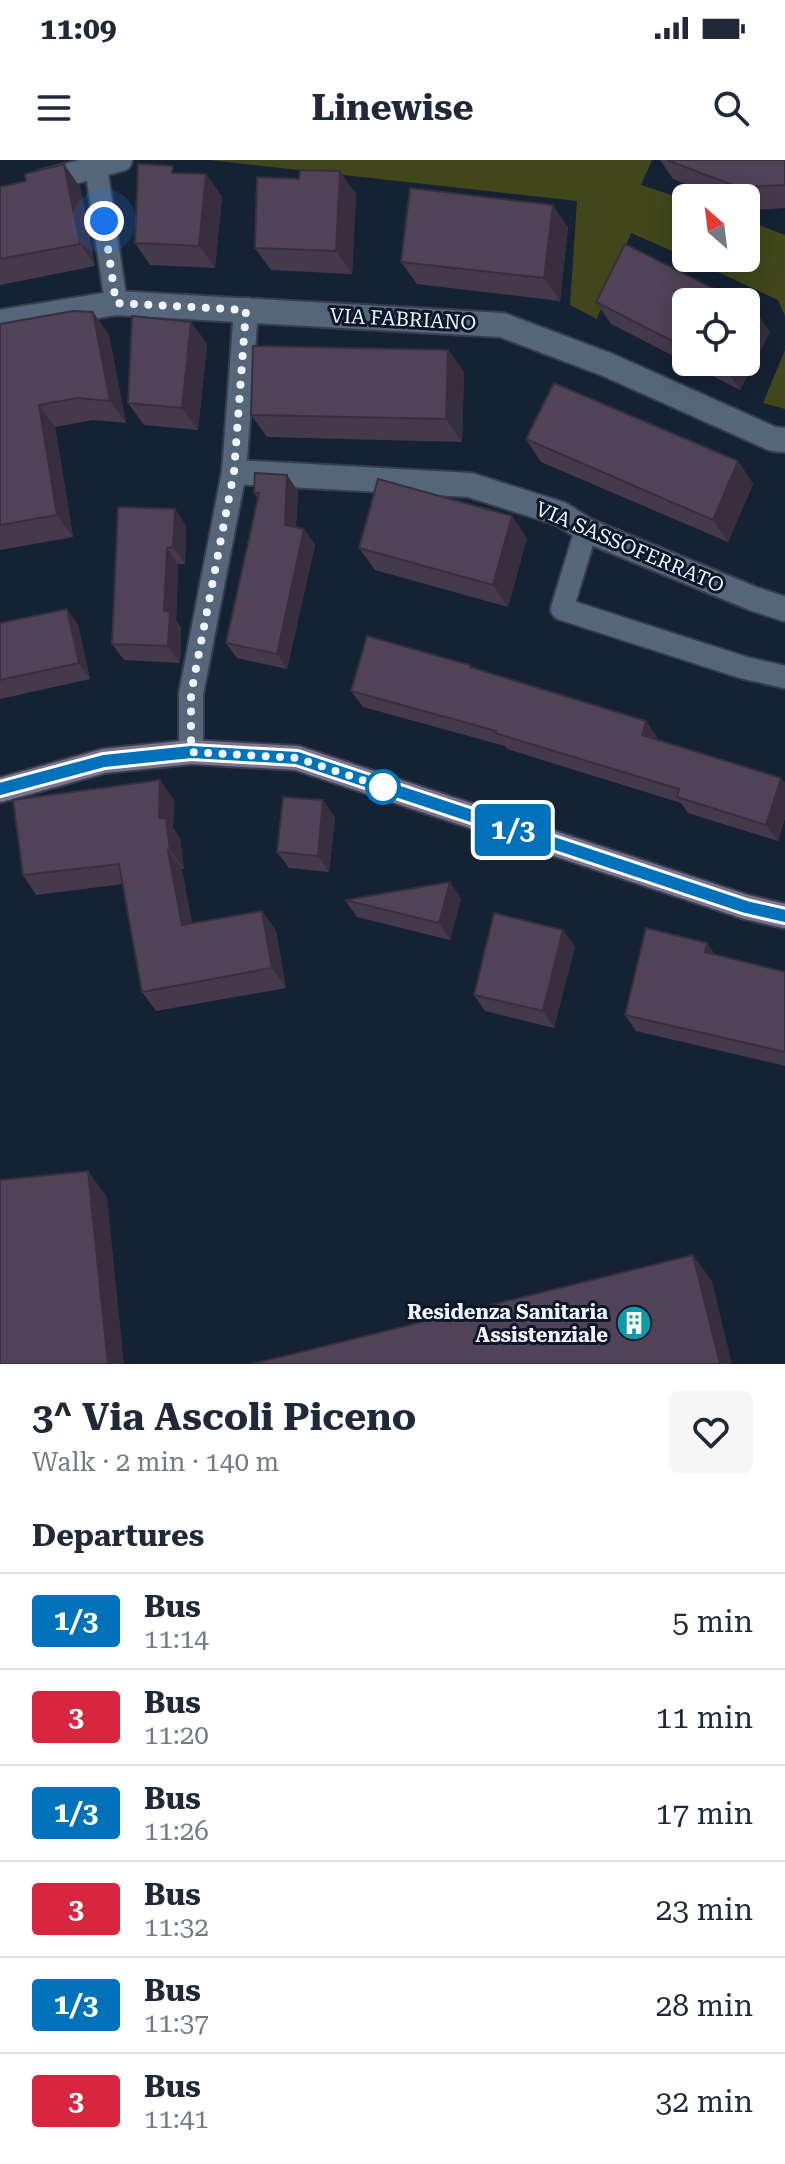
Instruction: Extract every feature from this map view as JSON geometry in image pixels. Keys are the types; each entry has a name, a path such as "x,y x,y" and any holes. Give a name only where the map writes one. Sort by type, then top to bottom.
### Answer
{"street":[{"name":"VIA FABRIANO","path":"0,322 116,303 502,325 608,365 773,439 785,440"},
{"path":"191,752 191,694 234,472 246,310"},
{"name":"VIA SASSOFERRATO","path":"234,472 470,485 561,514 586,530 785,609"},
{"path":"0,790 104,761 191,752 297,758 746,907 785,916"}],"lane":[{"path":"28,185 121,160"},
{"path":"96,167 116,303"},
{"path":"586,530 562,609 745,668 785,677"}],"green space":[{"path":"210,160 652,160 641,185 672,195 672,251 631,233 597,319 570,305 577,201"},
{"path":"760,225 785,235 785,316 778,300 760,292 760,288 752,288 718,272 760,272"},
{"path":"785,350 785,409 763,403"}],"building":[{"path":"667,160 785,160 785,185 730,184"},
{"path":"64,164 80,244 0,259 0,187 26,181 25,174"},
{"path":"138,164 173,166 172,173 206,174 199,246 135,243"},
{"path":"300,170 340,171 336,251 255,248 257,177 299,179"},
{"path":"410,188 553,205 544,278 401,262"},
{"path":"625,244 672,268 672,272 681,272 712,288 672,288 672,341 596,302"},
{"path":"73,311 93,312 110,401 77,398 39,405 57,515 0,525 0,324"},
{"path":"132,316 191,322 182,408 128,403"},
{"path":"253,346 448,350 446,419 251,415"},
{"path":"554,383 738,461 713,520 526,439"},
{"path":"255,473 287,475 285,525 304,529 277,654 226,643 259,493 254,493"},
{"path":"378,479 512,516 493,585 359,548"},
{"path":"118,507 175,509 173,547 167,548 164,611 170,612 168,646 112,644"},
{"path":"67,609 79,663 0,680 0,623"},
{"path":"367,636 646,721 642,735 781,778 766,825 677,797 679,789 496,731 351,691"},
{"path":"160,780 159,818 166,819 168,850 182,925 262,911 272,968 142,992 119,864 23,875 13,800"},
{"path":"283,797 323,800 318,856 277,852"},
{"path":"450,882 439,923 345,900"},
{"path":"494,913 563,930 543,1011 474,995"},
{"path":"646,928 707,943 705,952 785,972 785,1052 625,1015"},
{"path":"88,1171 108,1364 0,1364 0,1180"},
{"path":"693,1255 720,1364 252,1364"}],"bus line":[{"name":"1/3","path":"0,789 104,761 191,752 297,758 746,907 785,916"}],"place":[{"name":"Residenza Sanitaria Assistenziale","path":"634,1323"}],"route":[{"path":"104,221 116,303 246,310 234,472 191,694 191,752 297,758 386,788 383,787"}]}
